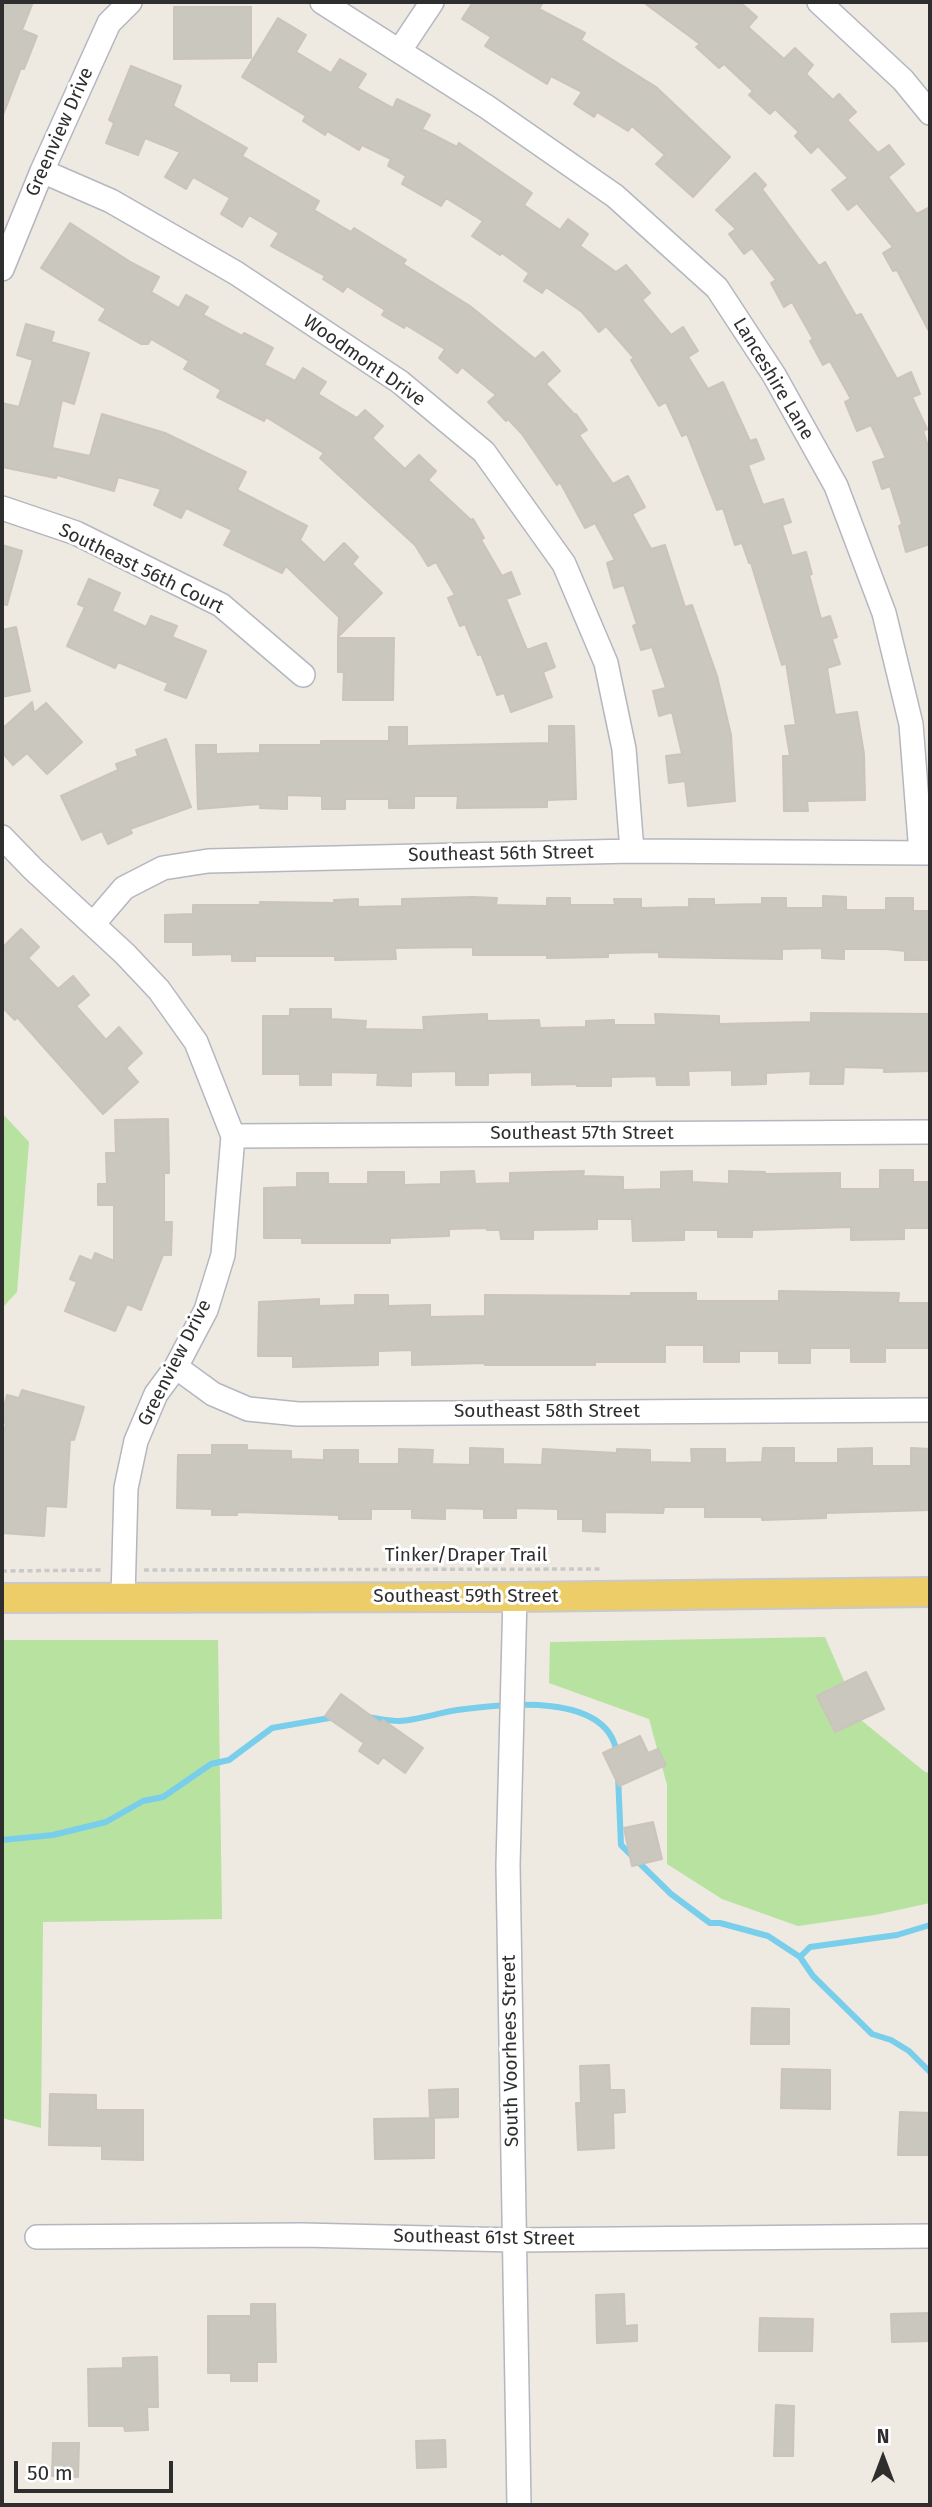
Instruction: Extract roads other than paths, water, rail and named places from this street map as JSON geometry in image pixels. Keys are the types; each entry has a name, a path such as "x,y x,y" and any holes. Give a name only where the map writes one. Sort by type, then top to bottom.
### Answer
{"main road":[{"name":"Southeast 59th Street","path":"2,1598 515,1597 930,1592"}],"street":[{"name":"Greenview Drive","path":"2,269 41,172 109,23 130,2"},
{"path":"322,2 400,50 432,2"},
{"path":"819,2 903,80 930,113"},
{"name":"Lanceshire Lane","path":"400,50 614,196 717,288 774,374 836,486 884,613 911,724 925,853"},
{"name":"Woodmont Drive","path":"41,172 111,201 236,273 400,382 484,452 564,564 606,663 624,749 632,851"},
{"name":"Southeast 56th Court","path":"2,508 76,533 221,605 303,674"},
{"name":"Greenview Drive","path":"2,837 33,869 94,923 159,990 196,1042 233,1136 223,1255 206,1310 176,1367 156,1394 136,1441 126,1488 123,1598"},
{"name":"Southeast 56th Street","path":"94,923 124,888 163,868 208,861 632,851 925,853"},
{"name":"Southeast 57th Street","path":"233,1136 930,1132"},
{"name":"Southeast 58th Street","path":"176,1367 213,1394 248,1409 298,1414 930,1410"},
{"name":"South Voorhees Street","path":"515,1597 508,1865 519,2505"},
{"name":"Southeast 61st Street","path":"37,2236 302,2235 515,2240 930,2236"}],"waterway":[{"path":"366,1717 399,1721 477,1708 551,1706 575,1711 595,1720 610,1734 617,1755"},
{"path":"2,1840 53,1835 106,1822 143,1801 163,1797 211,1764 229,1760 272,1728 335,1717"},
{"path":"618,1776 621,1845 671,1894 710,1923 720,1923 768,1936 800,1957 813,1976 872,2034 891,2040 909,2051 930,2072"},
{"path":"800,1957 810,1947 897,1935 930,1925"}]}
